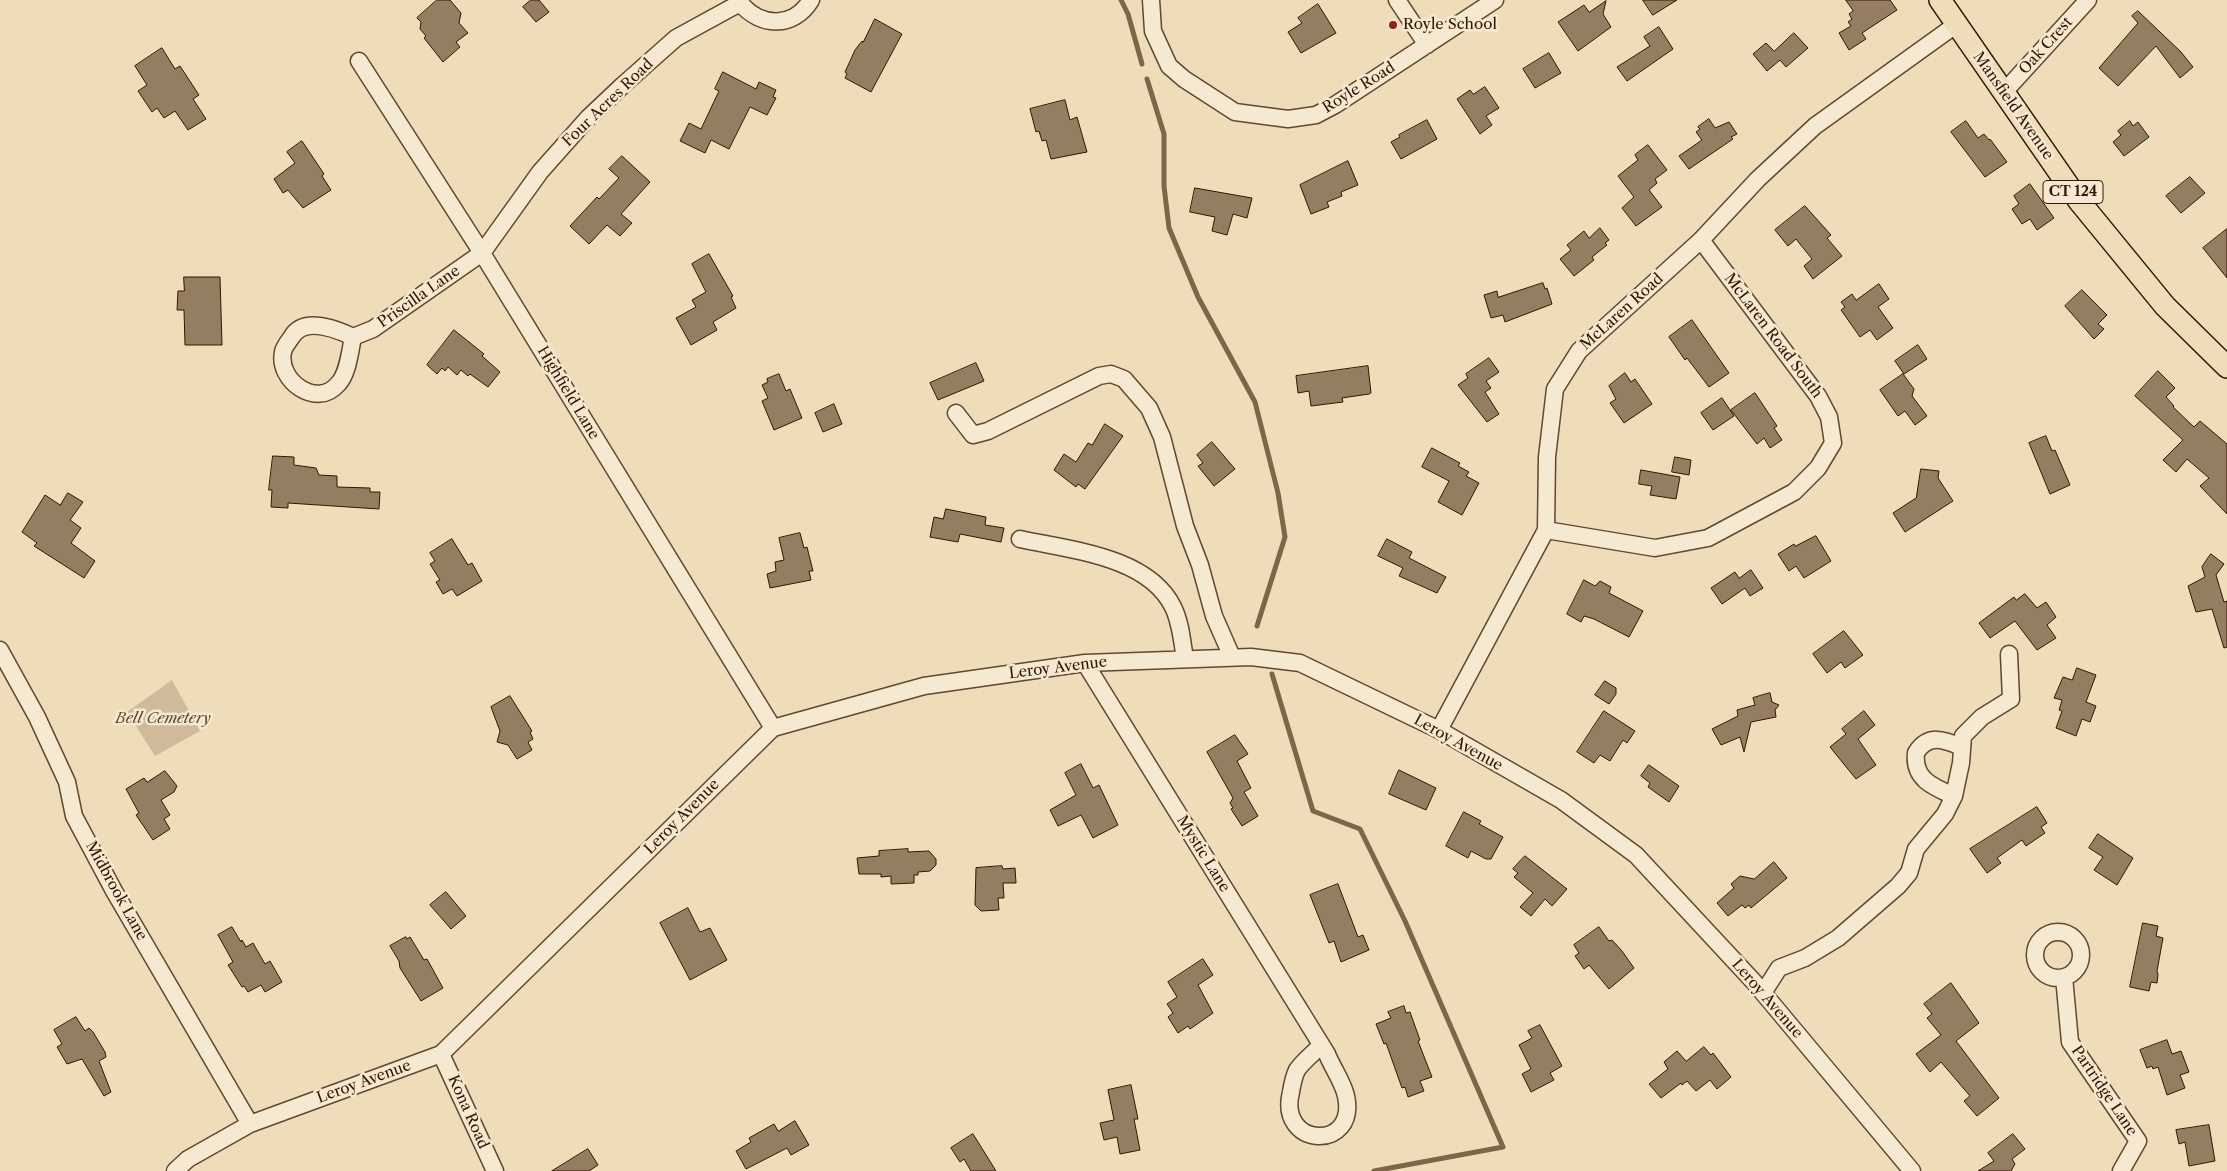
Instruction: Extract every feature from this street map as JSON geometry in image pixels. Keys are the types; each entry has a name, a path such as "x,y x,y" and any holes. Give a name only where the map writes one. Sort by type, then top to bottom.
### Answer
{"main road":[{"name":"Mansfield Avenue","path":"1940,0 2079,201 2165,306 2227,367"}],"street":[{"name":"Four Acres Road","path":"482,253 540,172 588,118 676,38 740,2 746,11 773,22 786,21 797,16 805,10 811,0"},
{"name":"Royle Road","path":"1152,0 1153,32 1169,66 1184,80 1235,112 1288,119 1316,115 1335,105 1495,0"},
{"name":"Oak Crest","path":"2004,92 2088,0"},
{"path":"1400,1 1427,45"},
{"name":"McLaren Road","path":"1438,730 1546,530 1547,458 1555,389 1579,351 1701,240 1758,179 1815,126 1957,24"},
{"name":"Highfield Lane","path":"359,60 482,253 773,728"},
{"name":"McLaren Road South","path":"1546,530 1655,548 1708,538 1794,492 1818,468 1833,443 1829,417 1818,396 1701,240"},
{"name":"Priscilla Lane","path":"353,337 373,329 482,253"},
{"path":"306,325 328,328 353,337 343,376 333,389 316,395 307,392 291,380 286,372 283,351 294,331 306,325"},
{"path":"956,413 973,435 996,427 1099,376 1111,374 1124,379 1149,408 1162,437 1176,494 1200,566 1214,616 1232,657"},
{"path":"1020,539 1103,557 1149,578 1172,606 1180,628 1185,659"},
{"name":"Midbrook Lane","path":"0,650 37,717 67,782 74,816 114,891 250,1124"},
{"path":"1763,993 1779,968 1805,958 1838,938 1898,886 1909,873 1916,849 1945,814 1954,796 1963,736 1982,717 2011,699 2009,654"},
{"name":"Leroy Avenue","path":"175,1171 188,1159 250,1124 441,1054 773,728 924,686 1085,663 1232,657 1270,658 1300,664 1438,730 1561,800 1636,855 1763,993 1912,1171"},
{"name":"Mystic Lane","path":"1085,663 1321,1045 1346,1095 1346,1112 1342,1126 1329,1136 1316,1138 1305,1133 1293,1122 1288,1104 1297,1071 1321,1045"},
{"path":"1954,796 1932,786 1916,770 1916,753 1926,741 1937,739 1962,747"},
{"name":"Partridge Lane","path":"2064,977 2070,1042 2138,1141 2121,1171"},
{"name":"Kona Road","path":"441,1054 495,1171"}],"green space":[{"name":"Bell Cemetery","path":"172,680 200,731 155,756 127,712"}],"building":[{"path":"437,0 450,0 461,13 459,23 468,33 456,42 460,47 443,62 424,38 426,36 420,29 421,22 417,18"},
{"path":"531,0 539,0 549,12 536,22 523,7"},
{"path":"1643,0 1677,0 1653,15"},
{"path":"1846,0 1890,0 1897,10 1862,33 1866,39 1849,50 1839,33 1851,26 1848,22 1852,19 1849,14 1853,11"},
{"path":"1606,1 1603,14 1611,27 1578,51 1558,22 1584,5 1589,12"},
{"path":"1318,4 1336,33 1301,53 1288,32 1302,23 1298,18"},
{"path":"2138,11 2181,52 2193,67 2180,78 2156,46 2118,86 2099,68 2138,23 2132,16"},
{"path":"875,19 902,34 871,92 845,78 847,74 845,72 855,50 863,42"},
{"path":"1659,27 1673,49 1627,81 1617,67 1650,46 1644,37"},
{"path":"1794,33 1808,48 1786,67 1780,60 1767,71 1753,54 1766,43 1774,51"},
{"path":"162,48 175,69 180,66 199,95 193,99 206,119 188,130 175,111 164,118 157,108 152,112 138,91 147,85 135,66"},
{"path":"1549,53 1561,73 1535,88 1523,69"},
{"path":"723,72 756,89 759,82 776,90 773,97 776,98 767,115 750,107 729,149 711,140 705,153 680,141 689,123 701,129 719,91 715,89"},
{"path":"1485,87 1499,108 1486,116 1492,125 1480,134 1457,99 1470,90 1473,94"},
{"path":"1065,100 1070,120 1077,117 1087,152 1051,159 1046,140 1042,141 1039,131 1036,132 1030,109"},
{"path":"1709,119 1715,128 1729,122 1737,134 1731,137 1733,139 1689,169 1679,156 1702,140 1696,132 1700,129 1698,127"},
{"path":"1427,120 1437,139 1401,159 1391,142 1400,137 1399,135"},
{"path":"1966,121 1978,138 1984,134 1990,139 2007,162 1985,177 1951,132"},
{"path":"2130,121 2133,126 2138,122 2149,137 2124,156 2113,142 2121,135 2118,131"},
{"path":"302,141 324,174 322,176 331,190 303,208 288,190 283,193 274,179 295,163 287,152"},
{"path":"1648,145 1667,170 1655,179 1657,183 1649,190 1662,207 1636,226 1622,208 1634,197 1618,176 1638,160 1635,155"},
{"path":"622,156 650,182 621,214 632,223 620,236 607,225 589,244 570,226 597,197 599,199 619,178 609,169"},
{"path":"1348,161 1358,185 1341,192 1342,196 1327,202 1329,207 1311,214 1300,185"},
{"path":"2190,177 2205,193 2181,213 2166,196"},
{"path":"2030,184 2054,218 2037,230 2030,219 2022,224 2012,209 2019,204 2014,196"},
{"path":"1195,188 1252,198 1247,218 1233,214 1227,235 1212,231 1215,217 1190,212"},
{"path":"1805,206 1831,235 1827,238 1842,256 1813,279 1804,266 1812,259 1796,239 1788,246 1775,230"},
{"path":"1600,228 1609,240 1605,243 1607,245 1592,257 1594,260 1574,276 1560,259 1571,250 1567,245 1584,231 1589,238"},
{"path":"2227,229 2227,278 2203,248"},
{"path":"709,254 733,296 731,297 736,308 713,322 717,330 691,345 676,318 696,307 692,300 706,292 692,264"},
{"path":"184,277 220,277 222,345 185,345 184,310 177,310 178,291 184,291"},
{"path":"1543,283 1545,289 1547,288 1552,304 1505,322 1503,315 1491,318 1484,295 1497,291 1498,297"},
{"path":"1879,284 1889,299 1878,307 1893,328 1877,340 1870,330 1860,337 1841,310 1845,307 1841,302 1852,294 1856,300"},
{"path":"2082,290 2107,315 2098,324 2104,329 2094,339 2065,306"},
{"path":"1692,320 1729,373 1709,387 1687,358 1685,360 1669,337"},
{"path":"454,330 484,354 482,356 500,372 488,387 461,370 457,375 448,367 445,371 442,368 437,374 427,365"},
{"path":"1918,345 1927,359 1904,374 1895,361"},
{"path":"1489,358 1499,372 1486,381 1491,388 1485,392 1499,414 1487,422 1458,385 1468,378 1466,374"},
{"path":"976,363 984,381 938,400 930,383"},
{"path":"1368,366 1371,393 1369,394 1342,398 1343,402 1311,406 1309,391 1298,393 1296,376"},
{"path":"2158,371 2175,388 2166,397 2173,407 2194,427 2200,421 2227,444 2227,514 2200,486 2209,478 2187,459 2176,472 2163,460 2183,440 2135,396"},
{"path":"1625,373 1631,382 1635,379 1652,404 1624,423 1610,403 1616,399 1609,386"},
{"path":"779,374 786,391 790,389 802,418 774,430 762,401 768,398 762,385 768,382 767,379"},
{"path":"1903,374 1914,389 1912,396 1927,416 1915,425 1905,411 1898,416 1880,390"},
{"path":"1755,393 1777,426 1774,428 1782,440 1770,448 1764,438 1757,444 1731,410"},
{"path":"1722,398 1734,416 1713,430 1701,413"},
{"path":"834,404 842,424 823,432 815,413"},
{"path":"1105,424 1123,436 1085,489 1078,484 1076,487 1054,470 1064,454 1076,462 1088,443 1092,445"},
{"path":"2046,436 2052,451 2055,450 2070,485 2050,494 2029,443"},
{"path":"1212,442 1235,469 1214,486 1198,466 1203,463 1197,455"},
{"path":"1432,448 1460,463 1458,466 1469,472 1466,476 1479,483 1462,515 1438,502 1449,481 1422,467"},
{"path":"273,456 294,457 294,465 316,468 319,475 337,476 337,487 370,488 370,492 380,492 379,509 288,503 288,508 271,507 272,490 269,490"},
{"path":"1675,457 1691,460 1689,475 1672,472"},
{"path":"1921,469 1939,471 1938,478 1953,501 1905,532 1893,513 1916,498"},
{"path":"1641,470 1680,477 1676,499 1650,495 1652,486 1639,484"},
{"path":"68,493 83,502 70,520 81,528 71,543 95,561 84,578 34,546 37,543 22,532 45,495 60,505"},
{"path":"946,509 986,517 985,525 1004,528 1001,542 960,534 958,542 930,537 934,517 943,519"},
{"path":"800,533 804,548 807,547 813,571 809,571 811,580 770,588 767,574 776,571 775,562 784,560 779,538"},
{"path":"1816,536 1831,561 1804,578 1796,566 1789,571 1778,554 1794,544 1795,546"},
{"path":"452,539 468,565 472,563 482,581 457,596 452,589 443,594 436,582 440,580 430,564 435,561 430,553"},
{"path":"1387,539 1412,552 1409,558 1446,577 1437,593 1399,576 1403,568 1378,556"},
{"path":"2211,554 2224,564 2216,575 2224,602 2227,601 2227,647 2224,648 2212,609 2196,612 2188,586 2205,577 2202,567"},
{"path":"1751,570 1763,588 1750,596 1745,588 1722,604 1711,588 1735,572 1739,578"},
{"path":"1584,580 1595,586 1600,581 1611,587 1609,593 1643,611 1629,637 1594,619 1584,616 1581,622 1567,614"},
{"path":"2025,594 2037,608 2046,602 2056,617 2047,625 2056,638 2037,650 2015,621 1990,638 1979,623 2014,597 2016,600"},
{"path":"1844,631 1863,655 1845,668 1841,662 1827,673 1813,654"},
{"path":"2077,668 2096,675 2086,702 2096,706 2090,722 2082,719 2076,736 2056,728 2062,711 2059,710 2062,700 2054,698 2063,677 2072,680"},
{"path":"1605,681 1616,688 1616,694 1609,704 1595,695"},
{"path":"1770,693 1772,702 1779,705 1775,710 1776,717 1751,722 1744,752 1740,737 1721,745 1712,729 1738,716 1737,710 1755,705 1753,698"},
{"path":"510,696 532,731 530,732 533,739 528,742 532,750 517,759 508,745 497,742 500,731 491,707"},
{"path":"1604,711 1635,731 1627,743 1623,740 1610,761 1600,755 1594,763 1577,752"},
{"path":"1864,711 1875,725 1858,739 1876,765 1856,779 1830,747 1846,734 1842,729"},
{"path":"1235,735 1248,754 1237,761 1251,788 1244,792 1258,816 1242,826 1231,809 1233,808 1230,803 1233,798 1207,752"},
{"path":"1081,764 1093,788 1099,785 1118,825 1093,838 1081,815 1058,826 1050,810 1076,795 1065,773"},
{"path":"1649,765 1679,786 1669,802 1648,787 1650,783 1641,776"},
{"path":"1399,770 1436,788 1426,810 1389,794"},
{"path":"165,771 177,786 174,792 161,800 170,815 164,819 170,829 153,840 136,815 139,813 126,789 144,778 147,782"},
{"path":"2037,807 2047,823 2041,827 2045,833 2026,846 2022,840 1997,858 2001,863 1987,873 1970,849"},
{"path":"1464,812 1481,821 1479,824 1503,837 1491,859 1486,859 1471,851 1468,858 1446,846"},
{"path":"2098,834 2133,858 2117,885 2094,870 2103,857 2089,848"},
{"path":"908,849 908,852 929,851 936,859 936,865 930,871 918,872 918,875 914,875 914,883 891,884 891,876 881,877 881,874 859,874 857,858 879,856 879,851"},
{"path":"1525,856 1567,889 1552,906 1545,899 1531,916 1520,907 1533,893 1514,877 1518,873 1513,869"},
{"path":"1774,862 1787,878 1751,908 1749,905 1745,908 1742,905 1728,916 1717,903 1734,888 1731,884 1740,876 1754,879"},
{"path":"1002,866 1003,869 1015,868 1016,883 1003,883 1004,898 998,898 999,910 981,911 975,905 976,868"},
{"path":"1338,884 1358,937 1363,935 1369,950 1341,962 1334,941 1329,943 1310,895"},
{"path":"446,892 466,916 451,929 430,905"},
{"path":"688,908 700,932 710,928 727,960 690,980 660,923"},
{"path":"2143,923 2158,926 2156,936 2163,938 2157,971 2157,983 2151,982 2149,991 2130,987"},
{"path":"232,927 246,947 253,943 265,964 270,961 282,982 265,992 261,985 248,992 244,986 242,987 228,965 233,962 218,935"},
{"path":"1599,927 1609,941 1612,940 1622,951 1634,968 1609,989 1589,965 1584,969 1575,956 1579,953 1574,945"},
{"path":"406,937 407,939 410,937 424,960 427,959 443,988 421,1001 400,968 399,961 390,946"},
{"path":"1203,959 1213,975 1198,985 1213,1013 1190,1029 1188,1026 1178,1033 1168,1017 1173,1013 1167,1004 1177,997 1168,982"},
{"path":"1951,983 1979,1023 1956,1041 1999,1098 1977,1116 1964,1101 1970,1096 1941,1062 1930,1072 1916,1054 1941,1035 1927,1018 1932,1014 1924,1004"},
{"path":"1404,1006 1406,1013 1410,1012 1420,1040 1418,1041 1432,1077 1420,1081 1424,1091 1408,1097 1405,1087 1402,1088 1386,1043 1384,1044 1376,1024 1391,1018 1388,1012"},
{"path":"76,1017 85,1031 89,1028 93,1032 105,1052 106,1057 99,1061 111,1092 104,1096 82,1059 67,1064 57,1047 62,1044 54,1030"},
{"path":"1540,1025 1562,1066 1550,1073 1554,1080 1531,1092 1522,1074 1531,1069 1519,1045 1532,1038 1528,1031"},
{"path":"2167,1040 2172,1054 2181,1051 2189,1072 2180,1075 2185,1088 2167,1095 2158,1067 2153,1069 2152,1066 2147,1068 2140,1050"},
{"path":"1704,1047 1711,1055 1713,1053 1731,1077 1717,1089 1710,1080 1696,1091 1687,1081 1682,1085 1681,1083 1661,1098 1649,1084 1668,1069 1664,1062 1677,1051 1686,1061"},
{"path":"1131,1085 1138,1119 1134,1119 1140,1150 1120,1154 1117,1137 1104,1140 1100,1123 1114,1120 1108,1090"},
{"path":"795,1121 809,1145 791,1155 787,1148 746,1169 736,1151 751,1142 749,1138 774,1124 778,1131"},
{"path":"2209,1125 2215,1161 2189,1166 2185,1142 2179,1144 2176,1130"},
{"path":"973,1134 996,1171 971,1171 964,1159 960,1162 951,1148"},
{"path":"2013,1134 2025,1149 2012,1159 2015,1164 2011,1171 1978,1171 1994,1161 1988,1153"},
{"path":"588,1149 598,1165 589,1171 552,1171"}],"waterway":[{"path":"1121,0 1128,14 1142,64"},
{"path":"1147,79 1164,134 1164,186 1169,228 1198,297 1255,402 1278,493 1285,537 1257,626"},
{"path":"1272,674 1313,811 1360,829 1405,921 1503,1147 1374,1171"}],"place":[{"name":"Royle School","path":"1393,25"}]}
